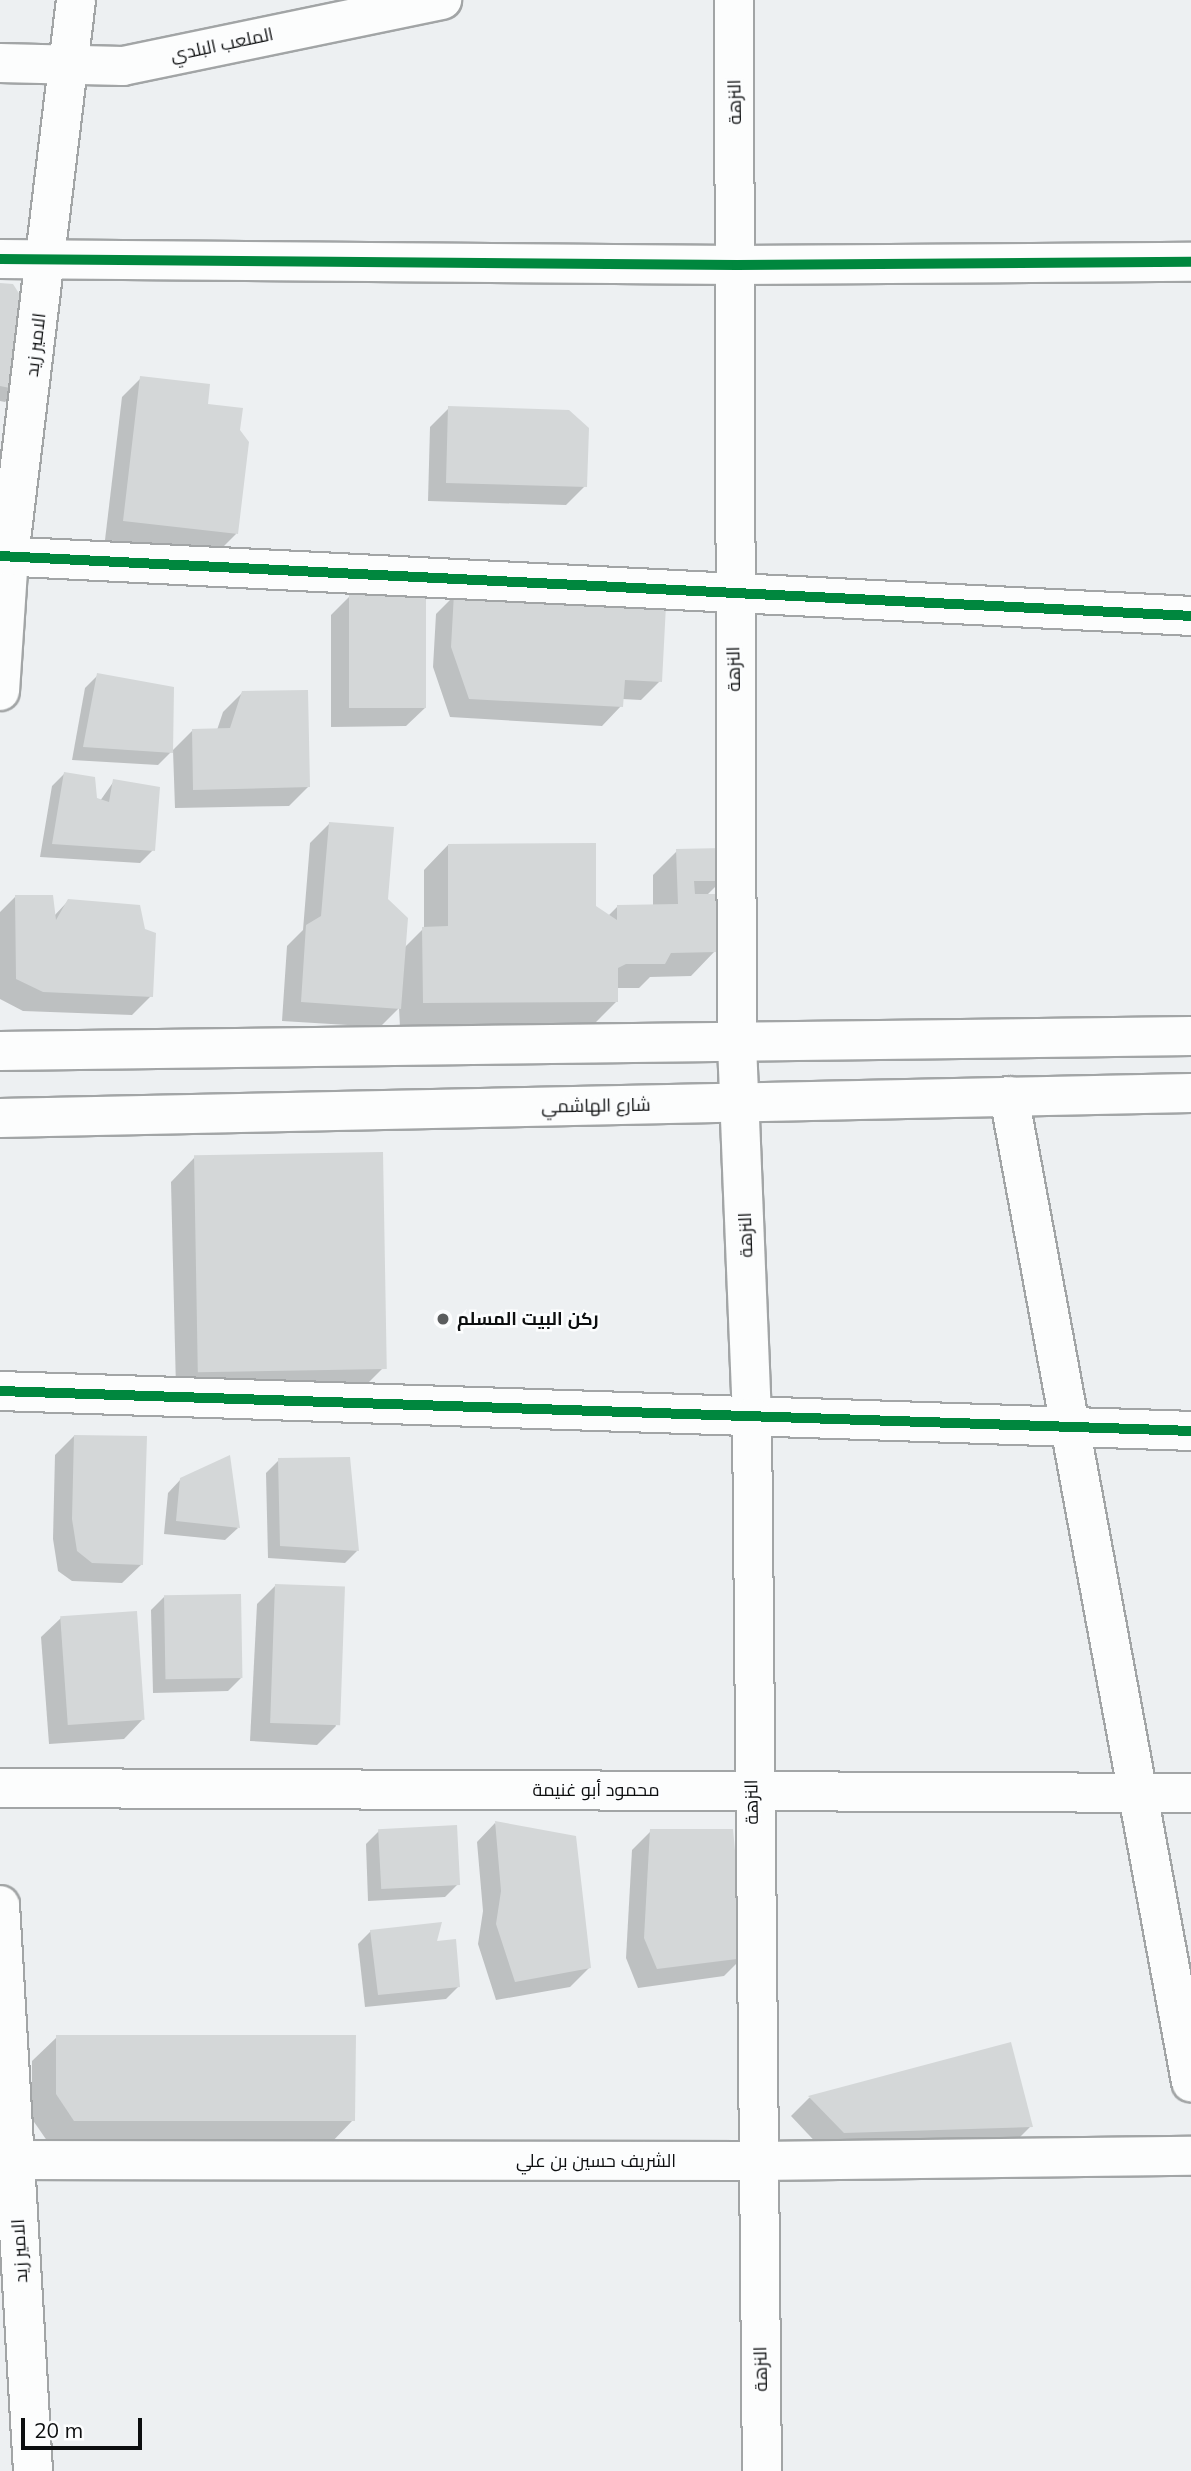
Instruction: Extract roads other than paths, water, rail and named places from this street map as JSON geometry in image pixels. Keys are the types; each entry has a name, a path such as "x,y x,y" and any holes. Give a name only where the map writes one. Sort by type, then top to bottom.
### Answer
{"street":[{"name":"الامير زيد","path":"0,691 5,556 47,258 76,0"},
{"name":"الملعب البلدي","path":"0,63 70,67 122,66 442,0"},
{"name":"النزهة","path":"734,0 737,265 733,592 737,1044 752,1417 752,1791 762,2471"},
{"path":"0,258 737,265 1191,262"},
{"path":"5,556 1191,616"},
{"path":"0,1051 737,1044 1191,1036"},
{"name":"شارع الهاشمي","path":"0,1118 1191,1093"},
{"path":"1009,1096 1191,2082"},
{"path":"0,1391 1191,1431"},
{"name":"محمود أبو غنيمة","path":"0,1788 1191,1793"},
{"name":"الامير زيد","path":"0,1905 7,2160 33,2471"},
{"name":"الشريف حسين بن علي","path":"7,2160 758,2161 1191,2156"}],"place":[{"name":"ركن البيت المسلم","path":"443,1319"}]}
